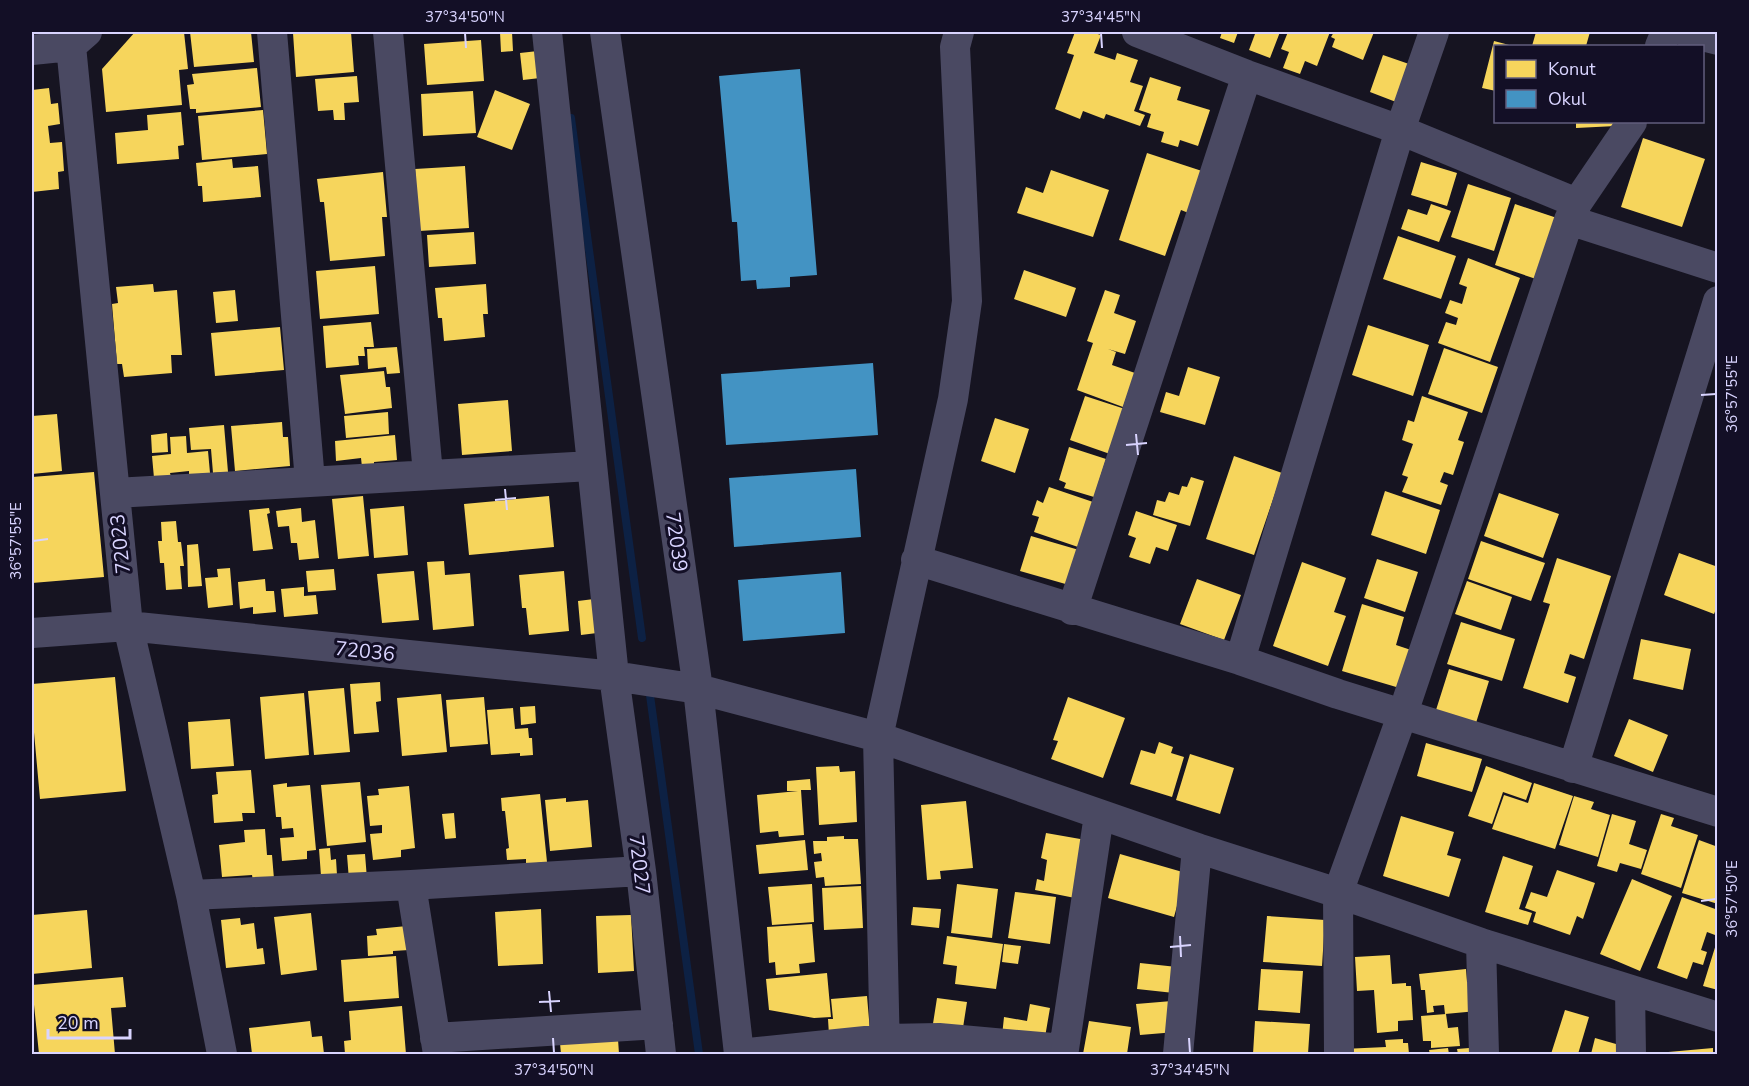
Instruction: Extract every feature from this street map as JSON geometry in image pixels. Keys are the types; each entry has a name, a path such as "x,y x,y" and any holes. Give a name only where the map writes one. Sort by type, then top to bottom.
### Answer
{"street":[{"path":"272,32 310,482"},
{"path":"388,32 428,474"},
{"name":"72027","path":"547,32 614,676 641,871 660,1054"},
{"name":"72039","path":"605,32 698,689 739,1054"},
{"path":"885,1047 878,737 953,399 967,301 955,47 959,32"},
{"path":"1137,32 1247,75 1400,130 1573,211 1718,268"},
{"path":"1240,660 1400,130 1434,32"},
{"path":"1686,32 1718,40"},
{"path":"32,50 79,39"},
{"name":"72023","path":"79,39 115,493 128,626 191,895 222,1054"},
{"path":"1072,610 1247,75"},
{"path":"1339,1054 1338,893 1403,713 1573,211 1631,123"},
{"path":"1573,768 1718,301"},
{"path":"115,493 591,466"},
{"path":"916,560 1240,660 1338,694 1718,813"},
{"name":"72036","path":"32,633 128,626 614,676 698,689 878,737 1055,797 1099,815 1338,893 1481,943 1718,1017"},
{"path":"739,1054 885,1047 939,1038 1064,1052 1099,815"},
{"path":"1178,1054 1197,848"},
{"path":"191,895 641,871"},
{"path":"411,885 437,1046 658,1024"},
{"path":"1481,943 1484,1054"},
{"path":"1630,990 1631,1054"}],"building: Konut":[{"path":"135,32 184,32 188,69 179,70 182,105 106,112 102,69"},
{"path":"190,32 251,32 254,62 194,67"},
{"path":"351,32 354,72 296,77 293,33"},
{"path":"500,32 512,32 513,51 501,52"},
{"path":"1075,32 1091,32 1101,35 1094,53 1115,60 1117,53 1138,60 1130,82 1143,86 1134,111 1145,115 1140,126 1106,114 1104,119 1083,111 1080,119 1055,109 1074,55 1067,53"},
{"path":"1222,32 1238,32 1234,43 1220,38"},
{"path":"1249,32 1280,32 1270,58 1249,50 1255,34"},
{"path":"1288,32 1330,32 1317,66 1305,61 1300,74 1283,68 1289,52 1281,49"},
{"path":"1334,32 1374,32 1363,60 1332,47 1335,39 1331,37"},
{"path":"1536,32 1590,32 1586,45 1532,45"},
{"path":"481,40 484,81 427,85 424,44"},
{"path":"1494,41 1509,45 1494,45 1494,91 1482,88"},
{"path":"538,51 540,78 523,80 520,53"},
{"path":"1383,55 1409,64 1396,102 1370,92"},
{"path":"257,68 261,107 196,113 196,109 190,109 187,85 194,84 192,74"},
{"path":"357,76 359,102 344,103 345,120 334,120 333,110 318,111 315,79"},
{"path":"1150,77 1181,87 1177,100 1210,110 1198,146 1180,140 1178,147 1161,142 1164,132 1147,127 1151,114 1139,110"},
{"path":"49,88 51,104 58,103 60,124 48,126 50,143 62,142 64,171 58,172 59,189 32,192 32,90"},
{"path":"495,90 530,104 512,150 477,137"},
{"path":"473,91 476,133 423,136 421,94"},
{"path":"263,110 267,154 202,160 198,116"},
{"path":"181,112 184,145 178,146 179,159 117,164 115,133 148,130 147,115"},
{"path":"1576,123 1616,123 1616,126 1576,128"},
{"path":"1643,138 1705,159 1682,227 1621,207"},
{"path":"1147,153 1205,172 1191,214 1181,210 1165,256 1119,240"},
{"path":"232,159 233,168 258,166 261,197 203,202 202,186 198,186 196,163"},
{"path":"1421,162 1457,173 1447,206 1411,195"},
{"path":"465,166 469,228 419,231 415,169"},
{"path":"1051,170 1109,190 1093,237 1017,213 1026,187 1043,193"},
{"path":"383,172 387,217 382,217 385,256 330,261 324,202 320,202 317,179"},
{"path":"1468,184 1511,198 1494,251 1451,237"},
{"path":"1431,204 1451,211 1439,242 1401,229 1408,209 1427,215"},
{"path":"1515,204 1557,218 1536,279 1495,265"},
{"path":"474,232 476,264 429,267 427,235"},
{"path":"1398,236 1456,256 1441,299 1383,279"},
{"path":"1468,258 1520,278 1490,362 1438,343 1446,322 1456,325 1458,318 1445,313 1450,300 1462,304 1467,287 1459,284"},
{"path":"375,266 379,314 320,319 316,271"},
{"path":"1024,270 1076,288 1066,317 1014,299"},
{"path":"153,284 154,292 177,290 182,355 171,355 172,373 124,377 122,364 117,364 112,304 118,303 116,287"},
{"path":"486,284 488,314 483,314 485,337 444,341 442,318 438,318 435,288"},
{"path":"235,290 238,321 216,323 213,292"},
{"path":"1105,290 1120,295 1114,313 1136,321 1125,354 1108,349 1116,352 1112,365 1135,373 1123,407 1077,390 1093,343 1087,341"},
{"path":"371,322 374,347 364,347 365,356 358,356 359,365 326,368 323,326"},
{"path":"1368,325 1429,345 1413,396 1352,375"},
{"path":"280,327 284,370 215,376 211,333"},
{"path":"397,347 400,373 387,374 386,367 368,369 367,349"},
{"path":"1444,348 1498,367 1482,413 1428,394"},
{"path":"1188,367 1220,377 1205,425 1160,412 1166,392 1179,396"},
{"path":"384,371 386,387 390,387 392,408 345,414 340,375"},
{"path":"1085,396 1125,409 1110,454 1070,440"},
{"path":"1422,396 1468,412 1458,440 1464,442 1453,475 1444,472 1440,482 1448,485 1441,505 1402,492 1408,477 1402,475 1413,444 1402,440 1408,420 1414,422"},
{"path":"508,400 512,451 462,455 458,404"},
{"path":"388,412 389,434 346,438 344,416"},
{"path":"57,414 62,471 32,474 32,416"},
{"path":"995,418 1029,429 1015,473 981,461"},
{"path":"282,422 283,437 288,437 290,466 235,471 231,426"},
{"path":"224,425 228,472 213,473 211,449 191,450 189,428"},
{"path":"167,433 168,452 152,453 151,435"},
{"path":"395,435 397,460 374,462 374,466 362,467 361,458 336,461 335,441"},
{"path":"186,436 187,453 208,451 210,473 189,475 189,471 170,473 171,477 154,478 152,456 171,454 170,437"},
{"path":"1069,447 1106,459 1094,497 1064,488 1066,483 1059,480"},
{"path":"1234,456 1282,473 1254,555 1206,539"},
{"path":"94,472 104,577 32,583 32,477"},
{"path":"1191,477 1204,481 1190,526 1153,515 1157,500 1165,502 1169,492 1179,495 1182,486 1187,487"},
{"path":"1049,487 1096,503 1081,548 1034,532 1039,517 1032,515 1037,500 1043,503"},
{"path":"1385,491 1440,510 1426,554 1371,535"},
{"path":"1499,493 1559,514 1543,558 1484,536"},
{"path":"363,496 369,556 338,559 332,499"},
{"path":"549,496 554,547 469,555 464,504"},
{"path":"404,506 408,555 374,558 370,509"},
{"path":"269,508 270,513 267,514 273,549 253,551 249,510"},
{"path":"301,508 302,522 315,520 319,558 299,560 297,543 291,543 289,526 278,527 276,511"},
{"path":"1136,511 1177,525 1168,551 1156,547 1150,564 1129,557 1136,538 1128,535"},
{"path":"176,521 184,566 180,566 182,589 166,590 164,563 160,563 158,541 162,541 161,522"},
{"path":"1031,536 1079,550 1069,585 1020,571"},
{"path":"1481,541 1545,563 1531,601 1468,579"},
{"path":"198,544 202,586 188,587 187,545"},
{"path":"1679,553 1718,567 1718,604 1714,614 1664,595"},
{"path":"1557,558 1611,576 1584,659 1570,654 1564,673 1576,677 1568,703 1523,688 1550,604 1543,602"},
{"path":"1377,559 1418,572 1405,612 1364,598"},
{"path":"444,561 445,575 470,573 474,626 433,630 427,562"},
{"path":"1302,562 1346,578 1334,612 1346,616 1328,666 1273,646"},
{"path":"230,568 233,605 208,608 205,578 218,577 217,569"},
{"path":"334,569 336,590 308,592 306,571"},
{"path":"414,571 419,620 382,623 377,574"},
{"path":"564,571 569,631 529,635 526,608 522,608 519,575"},
{"path":"265,579 266,591 274,591 276,612 253,614 253,607 240,609 238,582"},
{"path":"1197,579 1241,595 1224,640 1180,624"},
{"path":"1467,581 1512,597 1501,630 1455,614"},
{"path":"304,587 304,596 316,595 318,614 284,617 281,589"},
{"path":"602,598 605,632 581,635 578,601"},
{"path":"1362,604 1404,617 1396,645 1414,651 1403,689 1342,671"},
{"path":"1461,622 1515,639 1502,681 1447,664"},
{"path":"1641,639 1691,649 1683,690 1633,679"},
{"path":"1449,669 1489,681 1476,723 1436,710"},
{"path":"115,677 126,791 40,799 32,710 32,684"},
{"path":"380,682 381,701 376,702 379,732 354,734 350,684"},
{"path":"344,688 350,752 314,755 308,691"},
{"path":"304,693 309,755 265,759 260,697"},
{"path":"441,694 447,752 402,756 397,698"},
{"path":"484,697 488,744 450,747 446,700"},
{"path":"1068,697 1125,718 1103,778 1051,759 1058,741 1053,740"},
{"path":"535,706 536,723 521,725 520,707"},
{"path":"513,708 515,729 528,728 529,738 532,738 533,755 520,756 520,753 491,755 487,710"},
{"path":"230,719 234,766 191,769 188,722"},
{"path":"1629,719 1668,735 1653,772 1614,756"},
{"path":"1159,742 1173,747 1171,753 1184,757 1172,797 1130,784 1141,750 1155,754"},
{"path":"1426,743 1482,759 1472,792 1417,776"},
{"path":"1190,754 1234,768 1220,814 1176,800"},
{"path":"839,766 840,772 855,771 857,822 819,825 816,767"},
{"path":"1486,766 1532,783 1526,800 1503,792 1492,824 1468,816"},
{"path":"251,770 255,813 242,813 243,821 214,823 212,795 218,794 216,772"},
{"path":"810,779 811,790 801,790 804,835 779,837 778,831 760,833 757,795 798,791 787,791 787,781"},
{"path":"360,782 366,842 327,846 321,785"},
{"path":"287,783 287,787 310,785 316,850 307,851 307,859 282,861 280,838 294,837 293,828 282,829 281,817 276,817 273,785"},
{"path":"1534,783 1573,796 1555,849 1492,829 1504,795 1528,803"},
{"path":"409,786 415,848 401,850 401,857 373,860 370,834 382,833 382,825 370,826 367,796 379,795 378,789"},
{"path":"540,794 547,862 526,864 526,859 507,860 506,849 509,848 505,811 502,811 501,798"},
{"path":"1574,796 1594,802 1591,809 1610,815 1598,857 1559,845"},
{"path":"566,798 566,802 588,800 592,847 550,851 545,800"},
{"path":"966,801 973,868 940,871 941,879 927,880 921,805"},
{"path":"454,813 456,838 445,839 442,814"},
{"path":"1612,814 1636,821 1629,844 1647,850 1641,869 1620,863 1617,872 1597,866"},
{"path":"1661,814 1674,818 1671,826 1698,835 1681,888 1641,874"},
{"path":"1401,816 1454,832 1447,855 1461,859 1449,897 1383,876"},
{"path":"265,829 267,855 272,855 274,879 253,881 252,875 222,877 219,845 245,842 244,830"},
{"path":"1046,833 1086,840 1075,898 1035,890 1037,879 1044,881 1047,860 1041,858"},
{"path":"844,836 844,839 858,839 861,884 825,886 824,877 816,878 814,862 822,861 821,853 814,854 813,841 827,841 827,837"},
{"path":"805,840 808,870 759,874 756,845"},
{"path":"1699,840 1718,847 1718,904 1682,893"},
{"path":"330,848 331,860 336,859 337,875 321,876 319,849"},
{"path":"365,854 367,879 349,880 347,855"},
{"path":"1120,854 1186,873 1174,917 1108,898"},
{"path":"1503,856 1533,866 1519,909 1532,913 1528,925 1485,912"},
{"path":"1557,870 1595,883 1583,919 1577,916 1570,935 1533,922 1536,912 1525,908 1531,892 1547,897"},
{"path":"1632,879 1672,896 1640,971 1600,954"},
{"path":"812,884 814,922 772,925 768,887"},
{"path":"957,884 998,889 992,938 951,933"},
{"path":"861,886 863,928 824,930 822,888"},
{"path":"1015,892 1056,897 1050,944 1008,938"},
{"path":"1682,897 1718,910 1718,926 1715,935 1707,932 1701,950 1707,952 1703,965 1693,962 1687,979 1657,968"},
{"path":"913,907 941,909 939,928 911,925"},
{"path":"541,909 543,964 498,966 495,912"},
{"path":"87,910 92,968 32,974 32,915"},
{"path":"311,913 317,970 281,975 274,917"},
{"path":"631,915 634,971 598,973 596,916"},
{"path":"1267,916 1325,920 1322,966 1263,962"},
{"path":"240,918 241,925 254,923 257,949 263,948 265,964 226,968 221,920"},
{"path":"812,924 815,962 799,964 800,973 776,975 775,962 769,963 767,927"},
{"path":"407,926 409,950 368,956 367,936 377,935 376,929"},
{"path":"947,936 1003,944 996,989 955,984 957,966 943,964"},
{"path":"1718,941 1718,990 1703,986"},
{"path":"1004,944 1021,946 1018,964 1002,962"},
{"path":"1390,955 1392,984 1406,983 1406,986 1411,986 1413,1020 1398,1021 1398,1031 1377,1033 1374,990 1357,991 1355,957"},
{"path":"396,956 399,998 344,1002 341,960"},
{"path":"1140,963 1177,967 1174,993 1137,989"},
{"path":"1261,969 1303,971 1300,1013 1258,1010"},
{"path":"1466,969 1467,982 1475,982 1477,1011 1445,1014 1444,1005 1433,1006 1434,1012 1427,1013 1425,990 1421,990 1419,974"},
{"path":"827,973 831,1017 814,1018 769,1010 766,979"},
{"path":"123,977 126,1007 111,1008 115,1054 39,1054 32,985"},
{"path":"867,996 870,1031 829,1035 828,1019 833,1019 831,999"},
{"path":"937,998 967,1002 962,1034 932,1030"},
{"path":"1172,1001 1176,1032 1140,1035 1136,1004"},
{"path":"1030,1004 1050,1008 1044,1043 1002,1036 1004,1017 1027,1021"},
{"path":"402,1006 406,1054 345,1054 344,1041 351,1040 349,1011"},
{"path":"1565,1010 1589,1017 1578,1054 1551,1054"},
{"path":"1446,1014 1448,1028 1458,1027 1460,1046 1431,1048 1431,1041 1423,1041 1421,1016"},
{"path":"310,1021 312,1037 322,1036 324,1054 252,1054 249,1028"},
{"path":"1089,1021 1131,1027 1127,1054 1083,1054"},
{"path":"1255,1021 1310,1024 1308,1054 1253,1054"},
{"path":"1595,1038 1623,1046 1620,1054 1591,1054"},
{"path":"618,1039 619,1054 561,1054 560,1043"},
{"path":"1403,1039 1403,1043 1408,1043 1409,1054 1344,1054 1343,1049 1386,1047 1385,1040"},
{"path":"1448,1048 1449,1054 1430,1054 1429,1050"},
{"path":"1469,1048 1470,1054 1458,1054 1457,1049"},
{"path":"1713,1048 1713,1054 1657,1054 1657,1053"}],"building: Okul":[{"path":"800,69 817,275 790,277 790,287 757,289 756,280 741,281 737,222 732,222 719,76"},
{"path":"873,363 878,435 726,445 721,374"},
{"path":"856,469 861,537 734,547 729,478"},
{"path":"841,572 845,633 743,641 738,580"}],"waterway":[{"path":"571,118 642,638"},
{"path":"649,688 699,1054"}]}
